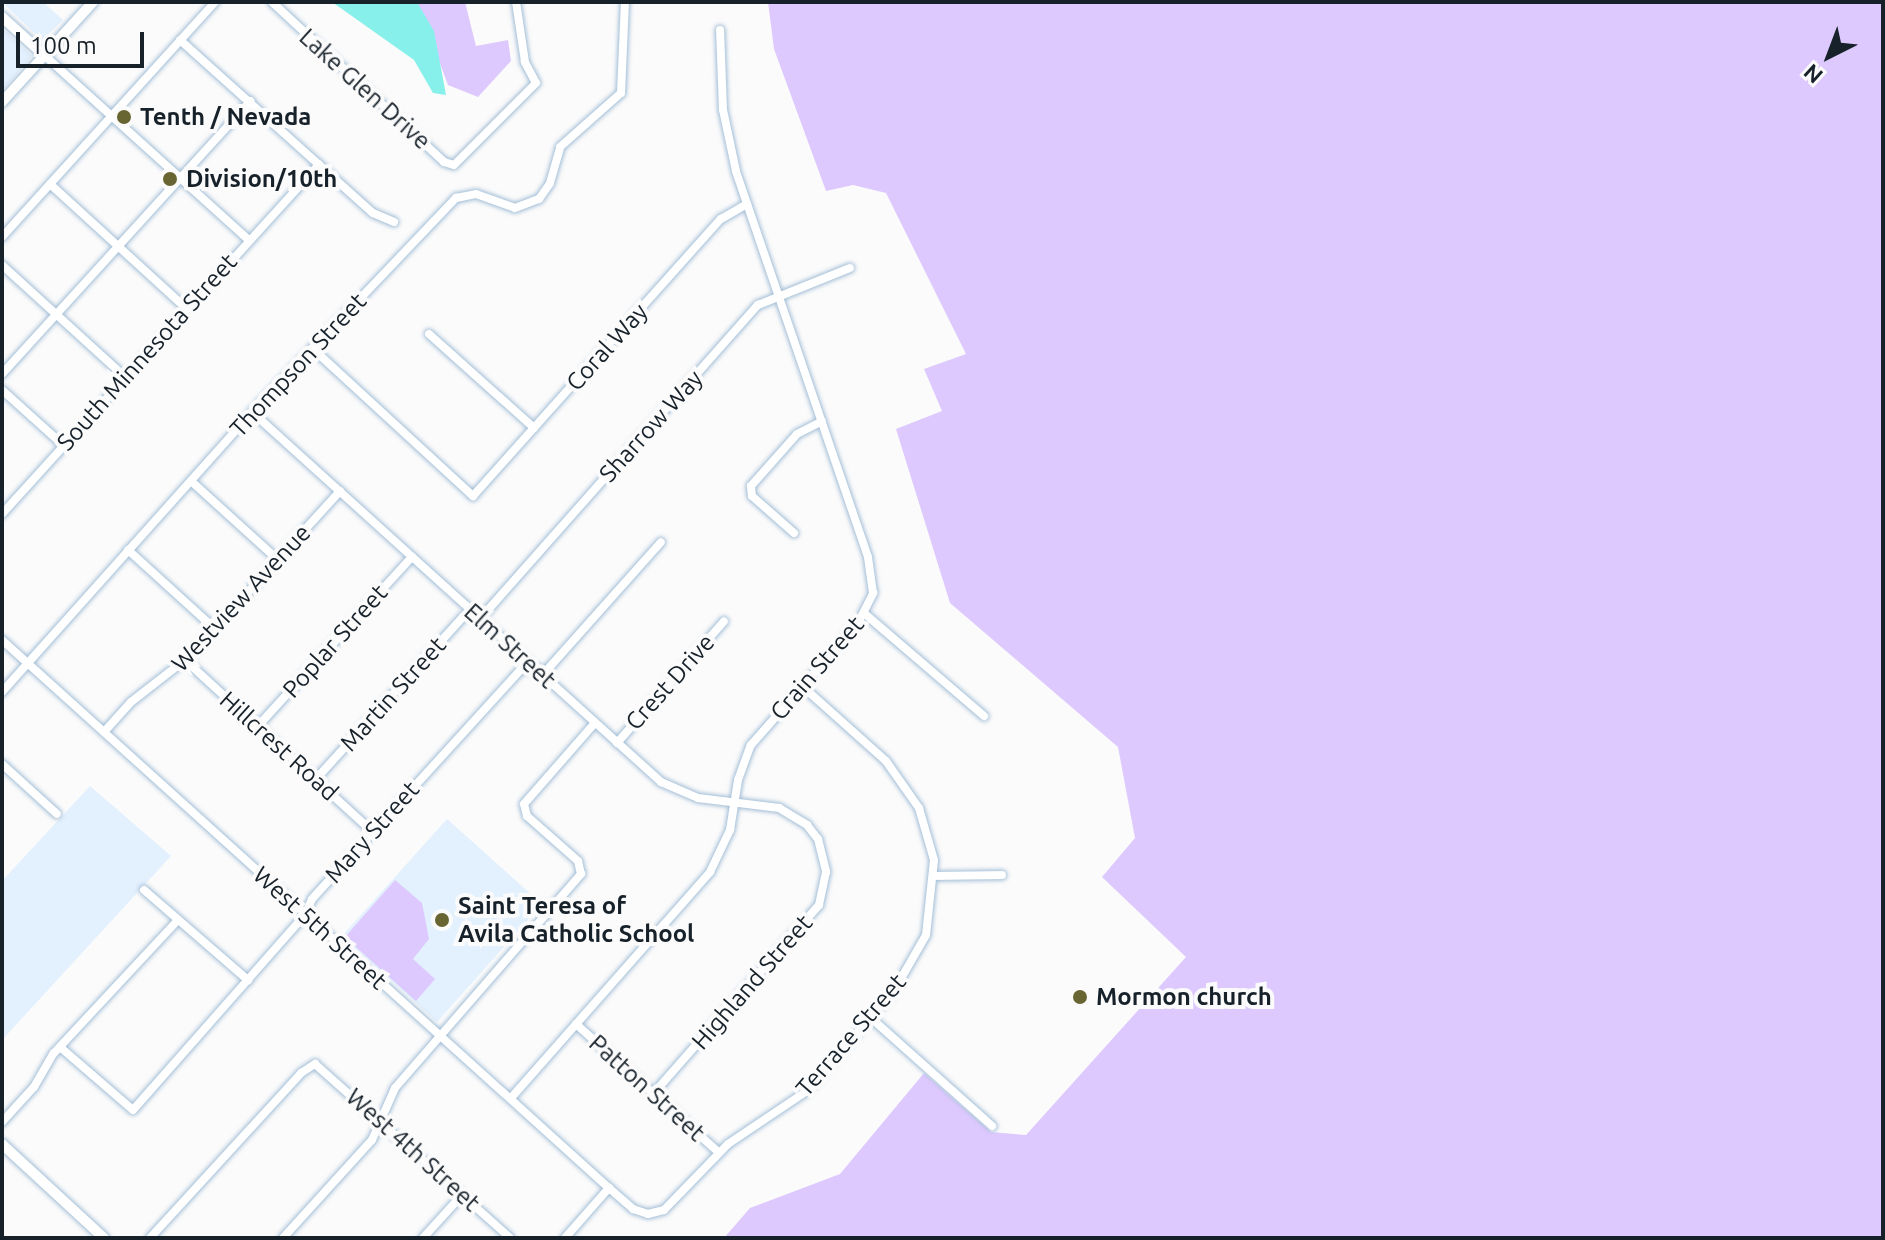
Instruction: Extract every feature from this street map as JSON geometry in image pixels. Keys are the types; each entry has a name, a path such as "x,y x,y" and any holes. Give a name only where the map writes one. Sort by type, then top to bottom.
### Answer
{"street":[{"path":"2,102 93,2"},
{"path":"2,237 215,2"},
{"name":"Lake Glen Drive","path":"272,2 444,162 454,165 536,83 525,62 516,2"},
{"name":"Thompson Street","path":"2,692 252,412 456,198 476,194 515,208 539,199 550,183 560,147 610,107 621,93 625,2"},
{"path":"2,17 249,240"},
{"name":"Crain Street","path":"511,1098 710,872 730,830 751,745 865,614 874,576 747,204 723,110 720,30"},
{"path":"180,40 373,213 394,222"},
{"path":"2,374 250,101"},
{"name":"South Minnesota Street","path":"2,514 319,164"},
{"path":"50,184 187,309"},
{"name":"Coral Way","path":"312,348 473,496 721,219 747,204"},
{"path":"2,265 125,377"},
{"name":"Sharrow Way","path":"474,613 487,611 758,305 850,268"},
{"path":"429,334 534,428"},
{"path":"2,390 63,445"},
{"name":"Elm Street","path":"252,412 594,724 680,793 779,808 799,819"},
{"path":"794,533 752,496 751,486 803,428 822,421"},
{"path":"191,481 278,560"},
{"name":"Westview Avenue","path":"104,732 131,702 185,660 340,491"},
{"name":"Mary Street","path":"60,1047 133,1110 305,915 312,899 521,669 547,670 661,542"},
{"path":"128,550 215,629"},
{"name":"Poplar Street","path":"258,726 412,557"},
{"name":"Martin Street","path":"316,779 463,617 474,613"},
{"path":"865,614 984,716"},
{"name":"Crest Drive","path":"617,743 724,621"},
{"name":"West 5th Street","path":"2,640 640,1213"},
{"name":"Hillcrest Road","path":"185,660 373,832"},
{"name":"Terrace Street","path":"640,1213 664,1210 718,1152 807,1091 872,1019 917,957 926,935 935,876 928,834 902,780 802,686"},
{"path":"283,1238 372,1140 395,1088 439,1034 581,874 578,861 527,816 524,804 594,724"},
{"path":"2,764 57,814"},
{"name":"Highland Street","path":"653,1094 819,905 824,857 818,839 799,819"},
{"path":"935,876 1002,875"},
{"path":"144,890 248,980"},
{"path":"2,1122 34,1087 60,1047 178,920"},
{"path":"872,1019 992,1126"},
{"name":"Patton Street","path":"576,1024 718,1152"},
{"name":"West 4th Street","path":"150,1238 301,1073 315,1064 510,1238"},
{"path":"2,1144 100,1237"},
{"path":"565,1238 609,1188"},
{"path":"423,1238 462,1195"}],"shaded area":[{"path":"2,2 43,2 63,20 42,40"},
{"path":"417,2 465,2 476,46 508,40 511,61 478,97 448,85"},
{"path":"768,2 1883,2 1883,1238 724,1238 750,1208 840,1174 924,1073 991,1132 1026,1135 1186,957 1102,877 1135,838 1118,747 950,603 896,429 942,411 924,369 966,354 886,193 853,185 826,191 774,49"},
{"path":"2,28 32,56 2,91"},
{"path":"90,786 171,856 2,1040 2,881"},
{"name":"Saint Teresa of Avila Catholic School","path":"447,819 542,904 437,1022 342,936"},
{"path":"395,880 422,903 429,939 413,959 435,979 416,1001 345,937"}],"water":[{"path":"332,2 417,2 434,31 446,95 433,93 414,60"}],"place":[{"name":"Tenth / Nevada","path":"124,117"},
{"name":"Division/10th","path":"170,179"},
{"name":"Saint Teresa of Avila Catholic School","path":"442,920"},
{"name":"Mormon church","path":"1080,997"}]}
